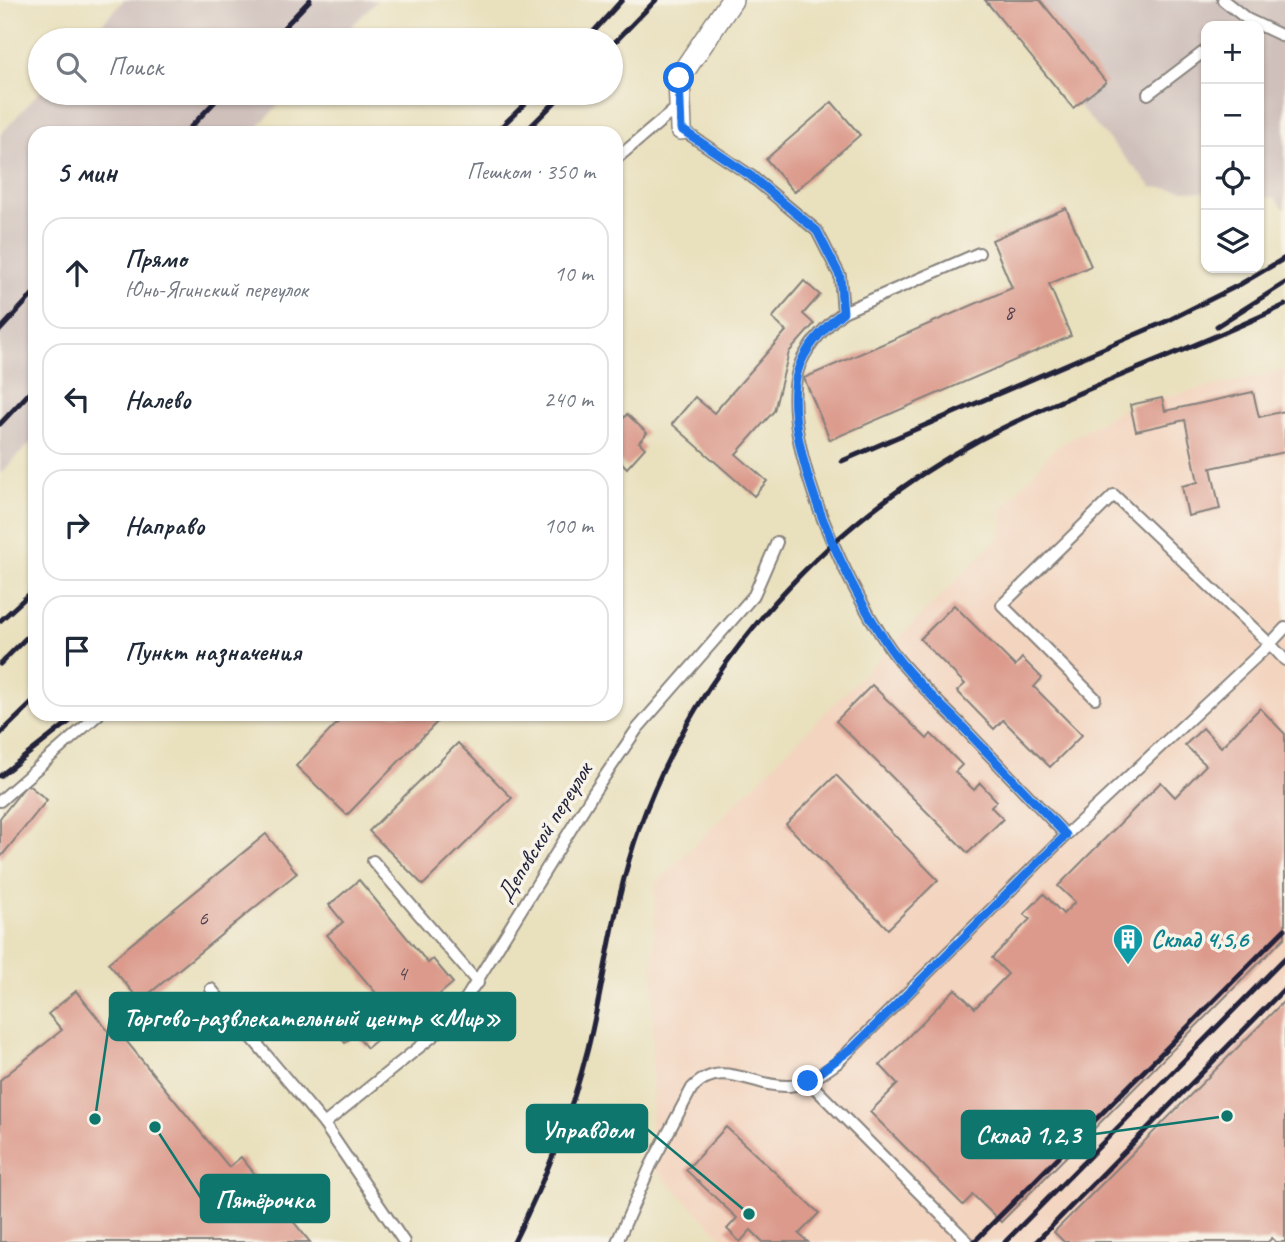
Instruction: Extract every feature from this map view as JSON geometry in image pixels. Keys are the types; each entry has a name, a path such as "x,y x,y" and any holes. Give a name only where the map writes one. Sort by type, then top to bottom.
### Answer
{"street":[{"path":"681,129 679,78 732,0"}],"lane":[{"path":"1223,0 1240,21"},
{"path":"1264,30 1285,37"},
{"path":"1148,94 1201,54"},
{"path":"623,153 680,105"},
{"path":"681,129 751,176 817,231 840,276 843,312"},
{"path":"979,253 843,312 825,327 799,368 795,387 797,432 820,512 867,611 898,659 1066,835"},
{"path":"1095,698 1002,606 1114,495 1285,660"},
{"name":"Деповской переулок","path":"324,1124 443,1028 478,983 505,933 637,729 754,595 777,542"},
{"path":"617,1242 651,1165 692,1088 701,1079 727,1072 773,1085 791,1086 808,1081 854,1047 1066,835 1285,628"},
{"path":"0,801 91,721"},
{"path":"373,861 478,983"},
{"path":"211,989 324,1124 404,1242"},
{"path":"808,1081 968,1242"}],"shaded area":[{"path":"124,0 377,0 350,28 98,28"},
{"path":"982,0 1285,0 1285,209 1275,198 1264,197 1264,21 1201,21 1201,192 1152,187"},
{"path":"28,104 279,105 259,126 28,126 28,445 0,474 0,135"},
{"path":"1285,370 1285,1242 727,1242 651,1165 655,885 1001,535 1004,507 1054,449 1130,405"}],"building":[{"path":"985,0 1040,0 1106,82 1073,108"},
{"path":"832,102 860,135 794,192 766,159"},
{"path":"1066,208 1091,266 1049,284 1071,336 830,440 804,378 1012,288 992,240"},
{"path":"804,281 820,295 803,314 814,324 789,352 774,411 736,454 767,481 754,496 672,424 695,397 714,413 786,331 772,318"},
{"path":"1253,392 1259,417 1285,411 1285,452 1211,468 1220,509 1188,516 1182,486 1198,482 1185,420 1136,431 1130,405 1162,398 1165,411"},
{"path":"627,414 647,433 639,442 645,448 627,468 623,464 623,419"},
{"path":"954,605 1015,666 1022,658 1042,678 1034,687 1082,735 1050,767 1003,720 994,729 957,691 965,684 920,639"},
{"path":"872,685 927,739 931,734 962,765 955,772 974,790 980,783 997,801 991,807 1003,819 968,853 836,721"},
{"name":"Склад 4,5,6","path":"1260,708 1285,734 1285,937 1001,1222 973,1195 963,1205 870,1112 898,1084 880,1065 955,989 975,1008 1008,974 992,958 1030,919 1024,914 1044,894 1063,914 1075,902 1058,886 1161,782 1175,797 1206,765 1185,745 1203,728 1221,747"},
{"path":"339,721 438,721 347,815 296,766"},
{"path":"458,743 512,798 423,885 369,831"},
{"path":"836,775 938,880 888,929 786,824"},
{"path":"27,784 47,800 0,858 0,818"},
{"path":"266,834 297,873 140,1001 108,963"},
{"path":"359,880 428,963 433,959 453,983 395,1032 391,1028 367,1048 355,1034 345,1043 338,1034 380,998 327,935 343,922 329,905"},
{"path":"76,991 113,1037 119,1032 229,1167 241,1157 310,1242 0,1242 0,1080 62,1030 48,1014"},
{"path":"1285,1000 1285,1242 1276,1242 1272,1238 1268,1242 1064,1242 1054,1232"},
{"path":"726,1127 819,1213 799,1234 808,1242 763,1242 751,1230 740,1242 727,1229 737,1218 686,1170"}],"railway":[{"path":"283,28 310,0"},
{"path":"597,28 622,0"},
{"path":"623,34 656,0"},
{"path":"192,126 212,105"},
{"path":"502,126 524,105"},
{"path":"531,126 552,105"},
{"path":"842,461 1167,321 1239,285 1285,258"},
{"path":"1217,326 1285,283"},
{"path":"0,330 28,300"},
{"path":"514,1242 536,1195 574,1098 594,1020 623,881 640,826 665,766 697,708 733,653 775,602 821,554 871,511 925,472 981,439 1056,403 1285,305"},
{"path":"0,424 28,394"},
{"path":"0,621 28,595"},
{"path":"0,664 28,636"},
{"path":"0,734 28,707"},
{"path":"0,776 70,721"},
{"path":"974,1242 1285,929"},
{"path":"1005,1242 1285,958"},
{"path":"1036,1242 1285,988"}],"place":[{"name":"Склад 4,5,6","path":"1128,966"},
{"name":"Склад 1,2,3","path":"1227,1116"},
{"name":"Торгово-развлекательный центр «Мир»","path":"95,1119"},
{"name":"Пятёрочка","path":"155,1127"},
{"name":"Управдом","path":"749,1214"}],"route":[{"path":"679,78 681,129 751,176 817,231 840,276 843,312 825,327 808,350 799,368 795,408 802,456 820,512 867,611 908,671 1066,835 854,1047 808,1081"}]}
